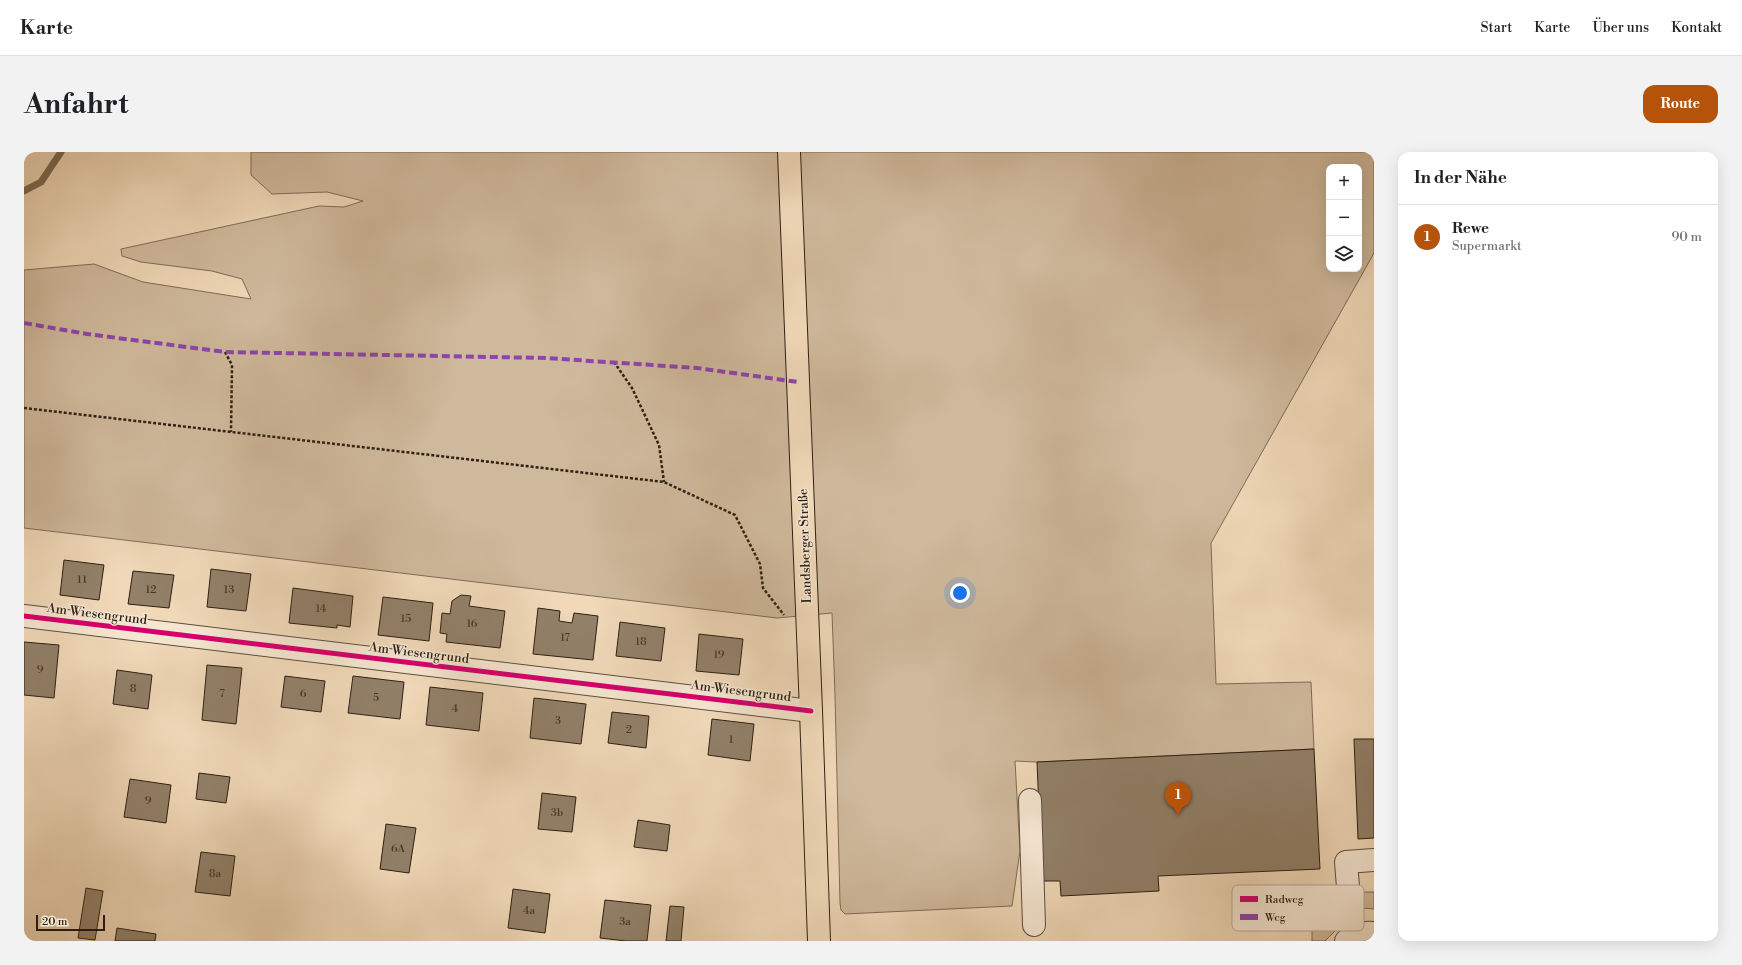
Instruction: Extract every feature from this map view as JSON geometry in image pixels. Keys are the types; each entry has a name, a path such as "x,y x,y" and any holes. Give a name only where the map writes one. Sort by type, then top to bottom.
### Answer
{"main road":[{"name":"Landsberger Straße","path":"789,152 819,941"}],"street":[{"name":"Am Wiesengrund","path":"24,616 811,711"},
{"path":"1030,800 1034,924"},
{"path":"1347,885 1346,862 1374,860"},
{"path":"1349,939 1364,932 1374,933"}],"path":[{"path":"225,352 232,365 231,432"},
{"path":"614,362 632,388 659,445 664,482"},
{"path":"24,408 664,482 735,515 760,564 763,588 784,616"}],"shaded area":[{"path":"251,152 1374,152 1374,253 1211,543 1216,684 1311,682 1314,749 1037,762 1015,761 1020,851 1012,906 845,914 841,910 840,903 832,613 777,618 24,528 24,270 94,264 143,282 251,299 242,279 212,271 141,262 122,256 121,249 319,206 344,207 363,201 327,192 272,194 251,175"},
{"path":"1364,892 1374,892 1374,909 1364,908"},
{"path":"1312,931 1335,931 1325,941 1312,941"}],"building":[{"path":"64,560 104,565 99,600 60,595"},
{"path":"211,569 251,574 246,611 207,607"},
{"path":"133,571 174,575 169,608 128,604"},
{"path":"293,588 353,596 350,627 337,625 337,628 289,623"},
{"path":"461,595 471,596 469,606 505,611 500,648 446,642 447,634 440,633 442,613 450,614 452,601"},
{"path":"383,597 433,603 429,641 378,635"},
{"path":"538,608 560,611 559,621 572,623 574,613 598,616 593,660 533,654"},
{"path":"620,622 665,628 661,661 616,656"},
{"path":"699,634 743,639 739,675 696,671"},
{"path":"24,642 59,645 54,698 24,695"},
{"path":"207,665 242,668 236,724 202,720"},
{"path":"117,670 152,675 148,709 113,704"},
{"path":"285,676 325,681 321,712 281,707"},
{"path":"353,676 404,682 400,719 348,713"},
{"path":"430,687 483,693 479,731 426,725"},
{"path":"534,698 586,704 581,744 530,738"},
{"path":"612,712 649,716 646,748 608,743"},
{"path":"712,719 754,724 750,761 708,755"},
{"path":"1354,739 1374,739 1374,838 1358,839"},
{"path":"1314,749 1320,869 1158,876 1159,891 1061,896 1060,881 1042,881 1037,762"},
{"path":"199,773 230,777 226,803 196,799"},
{"path":"130,779 171,785 166,823 124,817"},
{"path":"542,793 576,797 572,832 538,829"},
{"path":"638,820 670,825 667,851 634,847"},
{"path":"386,824 416,828 409,873 380,869"},
{"path":"201,852 235,856 230,896 195,892"},
{"path":"86,888 103,891 95,940 78,938"},
{"path":"513,889 550,894 545,933 508,928"},
{"path":"605,900 651,905 647,941 626,941 600,938"},
{"path":"670,906 684,907 681,941 666,941"},
{"path":"117,928 156,934 155,941 115,941"}],"waterway":[{"path":"24,191 41,182 61,152"}],"marked path":[{"path":"24,323 87,334 225,352 546,358 697,368 798,382"}],"cycle path":[{"path":"24,616 811,711"}],"place":[{"name":"Rewe","path":"1178,815"}]}
